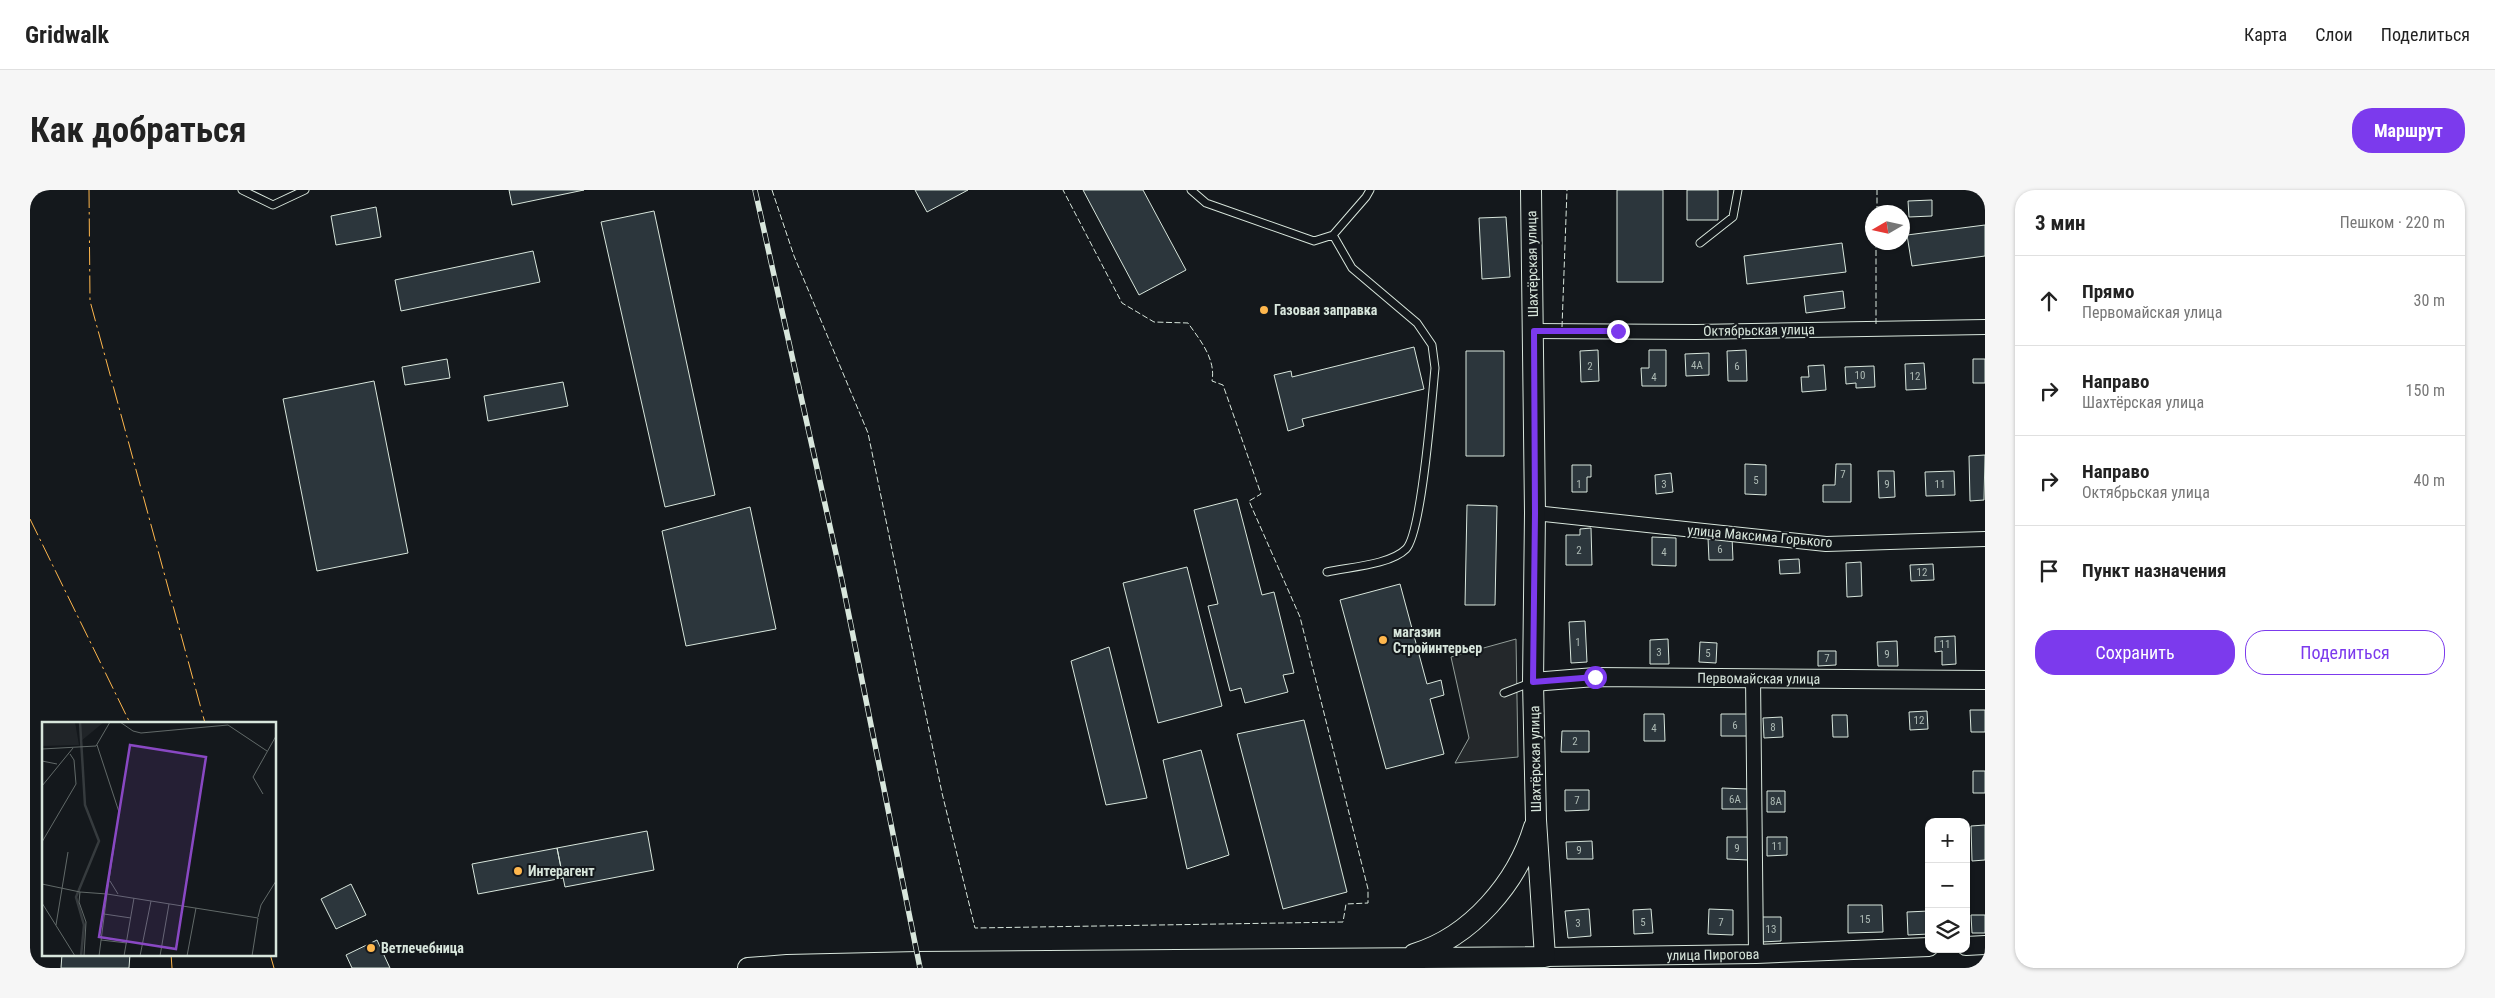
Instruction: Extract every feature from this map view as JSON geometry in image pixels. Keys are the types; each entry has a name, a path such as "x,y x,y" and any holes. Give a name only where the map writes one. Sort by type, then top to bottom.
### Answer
{"main road":[{"name":"Шахтёрская улица","path":"1531,190 1535,513 1533,682 1536,820 1545,963"},
{"path":"1398,958 1439,943 1476,918 1515,870 1528,844 1536,820"},
{"name":"улица Пирогова","path":"748,968 787,964 909,962 1398,958 1545,963"}],"street":[{"name":"Октябрьская улица","path":"1534,331 1696,332 1985,327"},
{"name":"улица Максима Горького","path":"1535,513 1826,544 1985,539"},
{"name":"Первомайская улица","path":"1533,682 1595,677 1985,680"},
{"path":"1754,677 1756,954"},
{"path":"1970,946 1985,945"},
{"name":"улица Пирогова","path":"1545,963 1925,947"}],"lane":[{"path":"242,190 273,205 305,190"},
{"path":"1192,190 1206,203 1314,241 1333,234 1370,190"},
{"path":"1700,243 1733,217 1738,190"},
{"path":"1327,572 1393,558 1408,548 1419,514 1435,368 1432,345 1417,324 1352,268 1333,234"},
{"path":"1504,693 1533,682"}],"shaded area":[{"path":"1516,639 1518,757 1455,763 1469,738 1451,657"}],"building":[{"path":"509,190 584,190 512,205"},
{"path":"915,190 968,190 927,212"},
{"path":"1083,190 1143,190 1186,270 1139,295"},
{"path":"1617,190 1663,190 1663,282 1617,282"},
{"path":"1687,190 1718,190 1718,220 1687,220"},
{"path":"1932,200 1932,216 1910,217 1908,201"},
{"path":"376,207 381,237 336,245 331,216"},
{"path":"654,211 715,495 665,507 601,222"},
{"path":"1506,217 1510,277 1482,279 1479,218"},
{"path":"1985,225 1985,256 1912,266 1909,250 1910,235"},
{"path":"1842,243 1846,272 1747,284 1744,256"},
{"path":"533,251 540,282 401,311 395,280"},
{"path":"1843,291 1845,308 1806,313 1804,296"},
{"path":"1414,347 1424,389 1302,419 1304,426 1288,431 1274,375 1291,371 1292,377"},
{"path":"1598,350 1599,381 1581,382 1580,351"},
{"path":"1649,350 1666,350 1666,386 1642,386 1641,368 1649,368"},
{"path":"1746,350 1747,381 1728,381 1727,351"},
{"path":"1466,351 1504,351 1504,456 1466,456"},
{"path":"1709,353 1709,375 1686,376 1685,354"},
{"path":"447,359 450,378 405,385 402,367"},
{"path":"1973,359 1985,359 1985,383 1973,383"},
{"path":"1924,363 1926,389 1906,390 1905,364"},
{"path":"1824,365 1826,390 1802,392 1801,377 1809,377 1808,366"},
{"path":"1874,366 1875,387 1856,388 1856,383 1846,384 1845,367"},
{"path":"374,381 408,553 317,571 283,399"},
{"path":"563,382 568,406 488,421 484,396"},
{"path":"1985,455 1984,500 1970,501 1969,456"},
{"path":"1745,464 1766,465 1766,495 1745,494"},
{"path":"1836,464 1851,464 1851,502 1823,502 1823,485 1835,485"},
{"path":"1572,465 1591,465 1591,477 1587,477 1587,492 1572,492"},
{"path":"1878,471 1894,471 1895,497 1879,498"},
{"path":"1954,471 1955,495 1926,496 1925,472"},
{"path":"1671,473 1673,492 1656,494 1655,475"},
{"path":"1237,499 1262,595 1274,592 1294,673 1283,675 1288,692 1245,703 1241,688 1230,691 1208,606 1218,604 1194,510"},
{"path":"1467,505 1497,506 1495,605 1465,605"},
{"path":"750,507 776,629 686,646 662,531"},
{"path":"1591,528 1592,565 1566,565 1566,535 1580,535 1580,529"},
{"path":"1652,537 1676,538 1676,566 1652,565"},
{"path":"1732,537 1733,560 1709,560 1708,538"},
{"path":"1799,559 1800,573 1780,574 1779,560"},
{"path":"1861,562 1862,596 1847,597 1846,563"},
{"path":"1933,564 1934,580 1911,581 1910,565"},
{"path":"1187,567 1222,706 1158,723 1123,583"},
{"name":"магазин Стройинтерьер","path":"1400,584 1427,684 1441,680 1444,695 1430,699 1444,754 1386,769 1340,600"},
{"path":"1585,621 1587,662 1571,663 1569,622"},
{"path":"1955,636 1956,664 1942,665 1942,651 1935,652 1935,637"},
{"path":"1668,639 1669,664 1650,664 1650,640"},
{"path":"1897,641 1898,666 1878,666 1877,642"},
{"path":"1700,642 1717,643 1716,663 1699,662"},
{"path":"1109,647 1147,798 1106,805 1071,661"},
{"path":"1818,651 1836,651 1836,665 1818,666"},
{"path":"1970,710 1985,710 1985,732 1971,732"},
{"path":"1927,711 1928,729 1910,730 1909,712"},
{"path":"1644,714 1664,714 1665,741 1644,741"},
{"path":"1721,714 1750,714 1750,736 1721,736"},
{"path":"1832,715 1847,715 1848,737 1833,737"},
{"path":"1782,717 1783,737 1764,738 1763,718"},
{"path":"1304,720 1347,892 1283,909 1237,734"},
{"path":"1562,731 1589,731 1589,752 1561,752"},
{"path":"1201,750 1229,855 1187,869 1163,760"},
{"path":"1973,771 1985,771 1985,793 1973,793"},
{"path":"1722,788 1748,789 1747,809 1722,809"},
{"path":"1565,790 1589,790 1589,810 1565,811"},
{"path":"1767,791 1785,791 1785,812 1767,812"},
{"path":"1985,825 1985,860 1972,861 1971,826"},
{"path":"647,831 654,870 565,887 557,848"},
{"path":"1727,837 1748,837 1748,860 1727,859"},
{"path":"1767,837 1787,837 1787,855 1767,856"},
{"path":"1592,841 1593,859 1567,859 1566,842"},
{"name":"Интерагент","path":"557,848 563,878 478,894 472,864"},
{"path":"351,884 366,915 336,929 321,899"},
{"path":"1848,905 1882,905 1883,932 1848,933"},
{"path":"1589,909 1591,936 1568,938 1565,911"},
{"path":"1651,909 1653,933 1634,934 1633,910"},
{"path":"1709,909 1733,910 1733,935 1708,934"},
{"path":"1925,911 1925,934 1908,935 1907,912"},
{"path":"1971,915 1985,915 1985,933 1972,933"},
{"path":"1761,917 1781,917 1781,941 1761,942"},
{"name":"Ветлечебница","path":"377,940 390,968 352,968 346,955"},
{"path":"62,956 130,956 129,968 61,968"}],"railway":[{"path":"755,190 841,576 920,968"}],"fence":[{"path":"772,190 794,256 868,433 942,793 975,928 1343,922 1346,904 1368,903 1368,889 1300,617 1249,501 1261,494 1223,385 1212,381 1213,373 1209,357 1188,323 1154,322 1122,303 1063,190"},
{"path":"1562,327 1567,190"},
{"path":"1877,190 1877,205"},
{"path":"1876,250 1876,324"}],"power":[{"path":"89,190 90,301 205,722"},
{"path":"30,519 130,722"},
{"path":"171,956 172,968"},
{"path":"271,956 274,968"}],"place":[{"name":"Газовая заправка","path":"1264,310"},
{"name":"магазин Стройинтерьер","path":"1383,640"},
{"name":"Интерагент","path":"518,871"},
{"name":"Ветлечебница","path":"371,948"}],"route":[{"path":"1595,677 1533,682 1535,513 1534,331 1618,331"}]}
